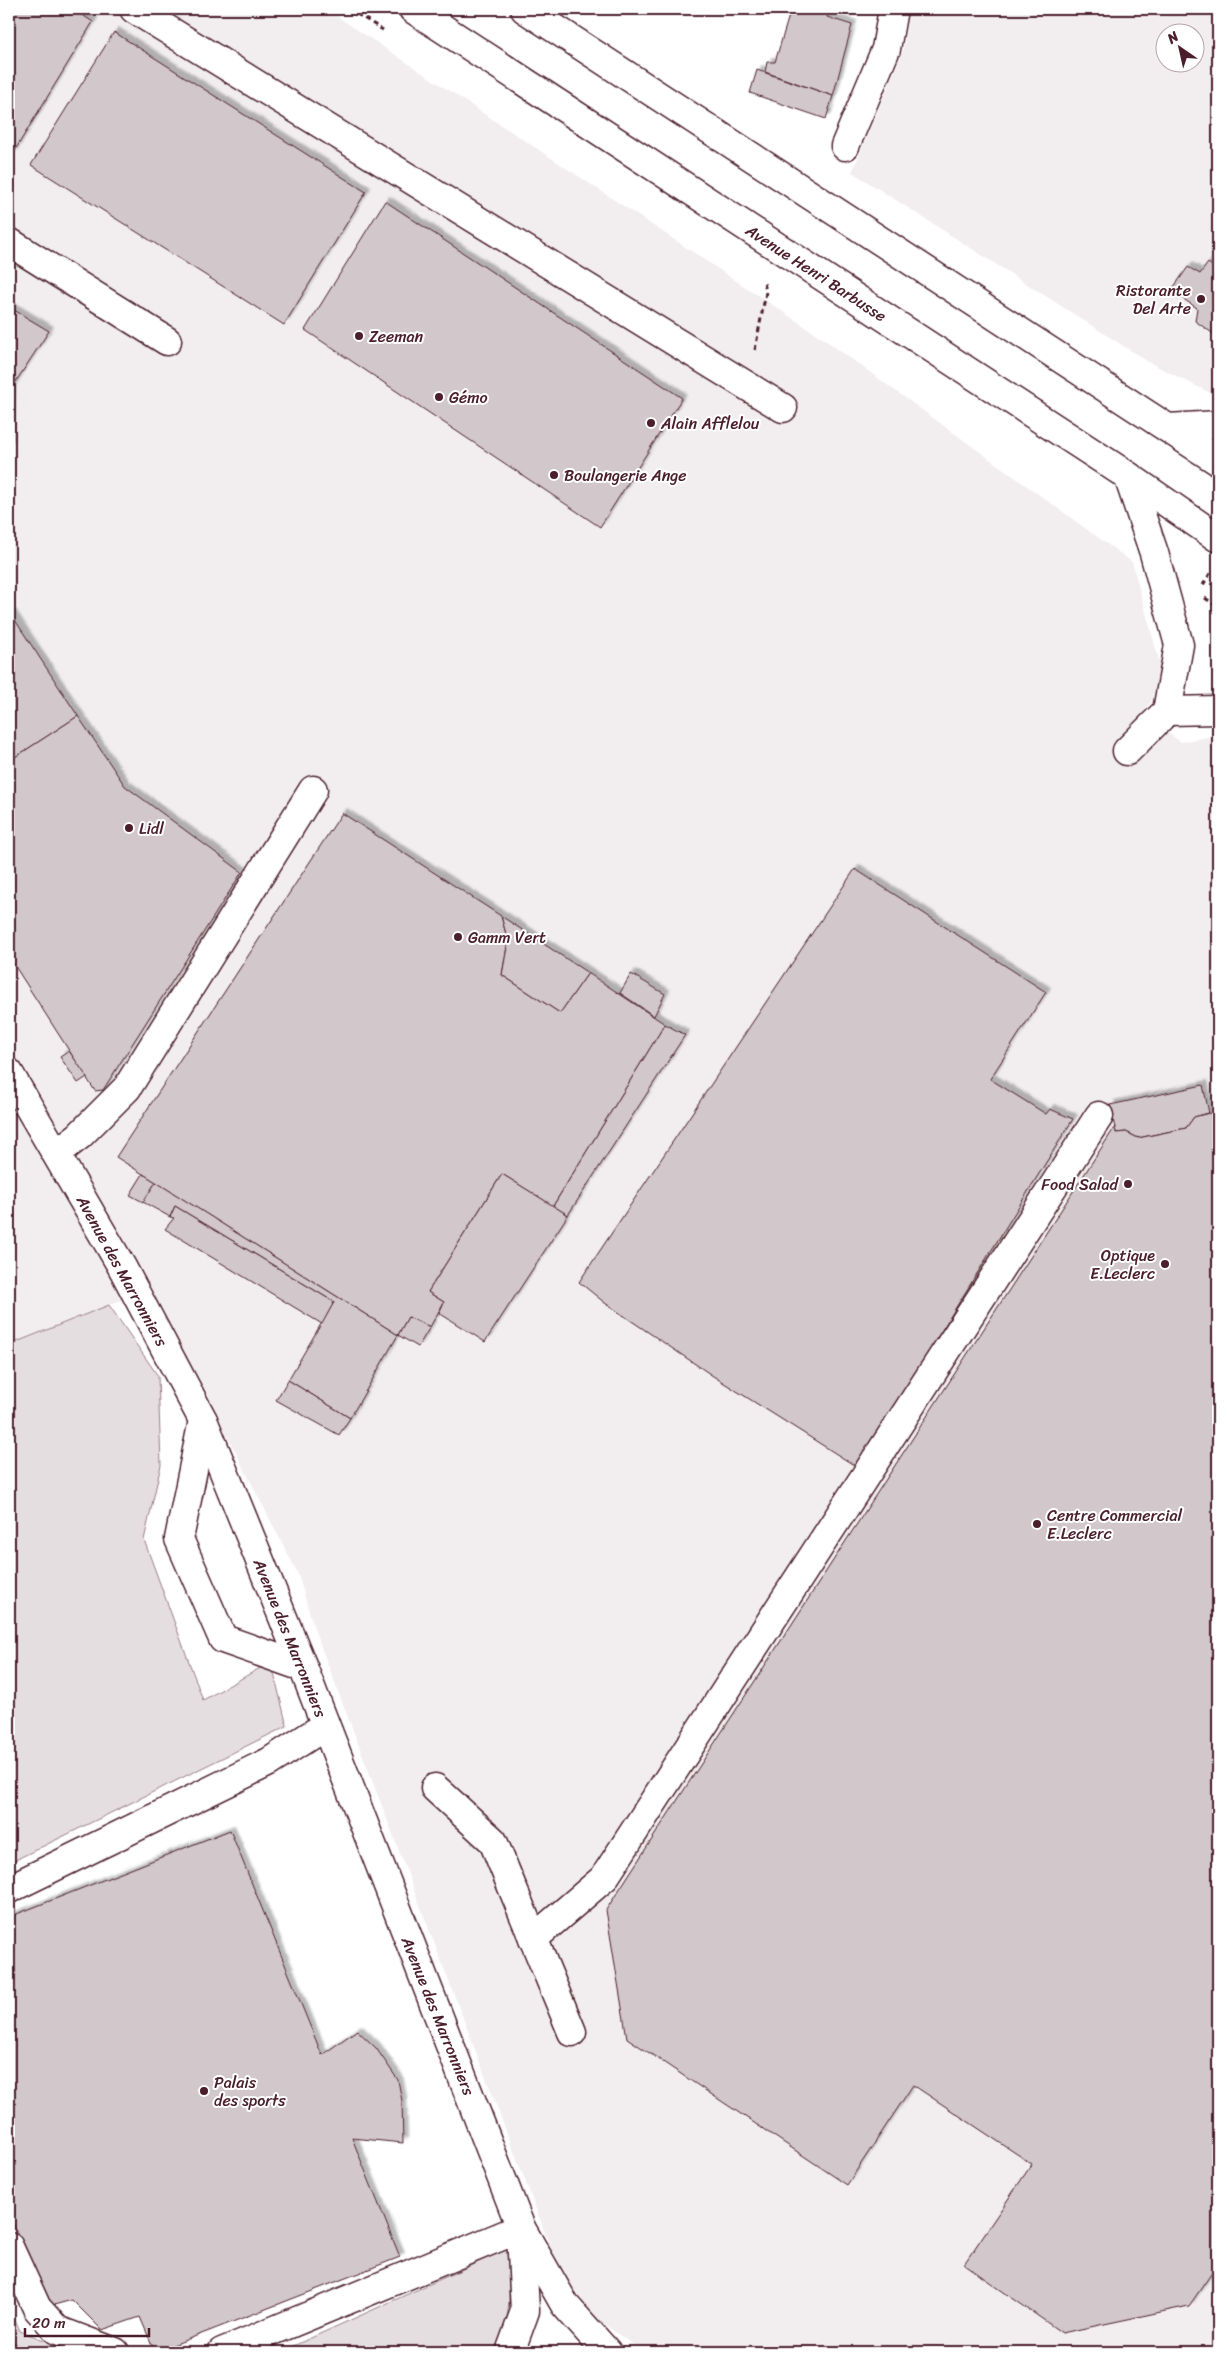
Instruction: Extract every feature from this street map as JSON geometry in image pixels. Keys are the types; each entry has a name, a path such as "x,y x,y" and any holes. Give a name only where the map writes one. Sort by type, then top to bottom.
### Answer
{"main road":[{"path":"134,9 783,408"},
{"name":"Avenue Henri Barbusse","path":"413,9 1128,476 1218,538"},
{"path":"525,9 1218,461"},
{"path":"845,146 886,49 893,9"},
{"path":"9,242 167,341"},
{"path":"1168,428 1218,425"},
{"path":"1126,752 1166,711 1179,645 1154,553 1128,476"},
{"path":"1166,711 1218,710"},
{"path":"57,1153 79,1136 127,1088 313,790"},
{"name":"Avenue des Marronniers","path":"9,1073 122,1267 203,1420 303,1667 521,2228 565,2305 607,2352"},
{"path":"533,1939 604,1878 1100,1116"},
{"path":"203,1420 179,1539 223,1639 303,1667"},
{"path":"9,1889 269,1762 325,1726"},
{"path":"435,1788 493,1841 572,2032"},
{"path":"222,2352 521,2228"},
{"name":"Avenue des Marronniers","path":"510,2352 526,2312 521,2228"},
{"path":"9,2247 37,2308 57,2330 115,2352"}],"path":[{"path":"748,386 766,292 762,275"}],"shaded area":[{"path":"9,9 326,9 821,337 1132,562 1165,682 1142,715 1181,742 1218,735 1218,2352 655,2352 632,2344 598,2320 560,2272 315,1631 298,1574 151,1288 9,1345"},
{"path":"909,9 1218,9 1218,397 1150,363 852,172 903,51"},
{"path":"109,1305 158,1376 161,1465 144,1540 203,1700 271,1662 287,1726 9,1863 9,1345"},
{"path":"507,2249 509,2302 505,2327 495,2352 280,2352"},
{"path":"9,2305 20,2331 76,2352 9,2352"}],"building":[{"path":"9,9 73,9 93,22 12,155 9,153"},
{"path":"791,9 829,9 827,17 852,25 833,96 765,72 767,62 775,62"},
{"path":"114,32 366,192 284,325 31,165"},
{"path":"757,70 833,96 826,119 750,93"},
{"path":"385,201 682,398 600,527 305,330"},
{"name":"Ristorante Del Arte","path":"1208,263 1218,270 1218,337 1195,321 1197,308 1171,291 1188,267 1200,274"},
{"path":"9,307 49,331 11,389 9,446"},
{"path":"11,614 78,716 9,761 9,616"},
{"path":"78,716 125,786 242,872 103,1090 95,1091 9,957 9,761"},
{"path":"342,813 501,916 508,941 502,975 560,1013 588,973 665,1024 553,1206 502,1174 428,1292 444,1302 430,1327 408,1317 398,1335 116,1157"},
{"path":"855,869 1046,992 990,1079 1046,1114 1050,1109 1073,1119 857,1467 713,1376 605,1303 579,1282"},
{"path":"501,916 588,973 560,1013 502,975 508,941"},
{"path":"631,974 665,994 654,1016 620,993"},
{"path":"665,1024 685,1035 568,1215 553,1206"},
{"path":"69,1051 87,1077 78,1083 60,1057"},
{"path":"1203,1085 1209,1113 1194,1117 1186,1128 1138,1138 1126,1132 1116,1133 1110,1105"},
{"name":"Centre Commercial E.Leclerc","path":"1209,1113 1218,1119 1218,2264 1189,2306 1062,2333 964,2264 1032,2164 913,2085 847,2185 627,2038 606,1910 1115,1127 1116,1133 1126,1132 1138,1138 1186,1128 1194,1117"},
{"path":"143,1174 156,1182 143,1202 130,1195"},
{"path":"502,1174 568,1215 485,1342 439,1313 444,1302 428,1292"},
{"path":"156,1182 398,1335 350,1418 288,1380 334,1302 175,1206 170,1217 143,1202"},
{"path":"175,1206 334,1302 322,1324 165,1229 174,1218 170,1217"},
{"path":"408,1317 430,1327 418,1347 398,1335"},
{"path":"288,1380 350,1418 339,1435 276,1400"},
{"name":"Palais des sports","path":"230,1830 322,2055 357,2030 376,2048 398,2080 402,2101 403,2143 352,2138 400,2257 155,2352 140,2317 102,2330 72,2300 47,2307 9,2213 9,1917"}],"waterway":[{"path":"9,2345 17,2352"}],"place":[{"name":"Ristorante Del Arte","path":"1201,299"},
{"name":"Zeeman","path":"359,336"},
{"name":"Gémo","path":"439,397"},
{"name":"Alain Afflelou","path":"651,423"},
{"name":"Boulangerie Ange","path":"554,475"},
{"name":"Lidl","path":"129,828"},
{"name":"Gamm Vert","path":"458,937"},
{"name":"Food Salad","path":"1128,1184"},
{"name":"Optique E.Leclerc","path":"1165,1264"},
{"name":"Centre Commercial E.Leclerc","path":"1037,1524"},
{"name":"Palais des sports","path":"204,2091"}]}
